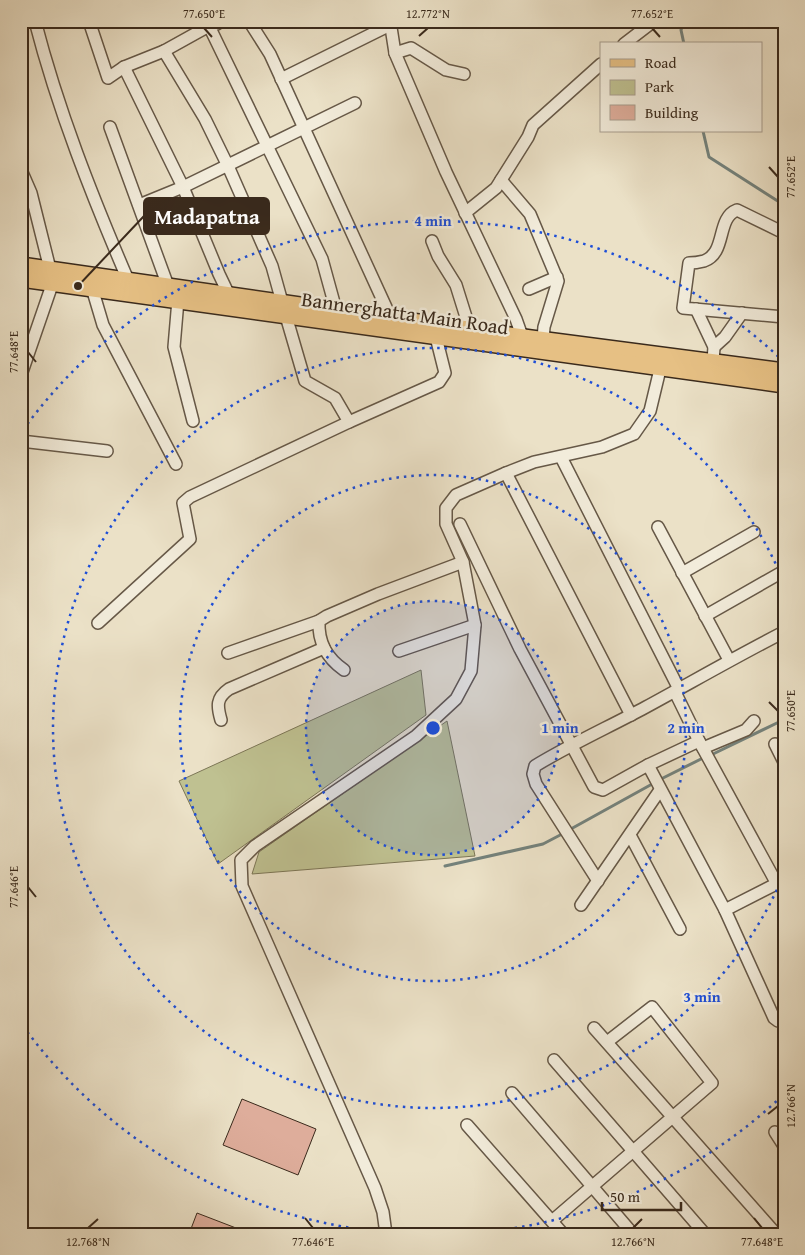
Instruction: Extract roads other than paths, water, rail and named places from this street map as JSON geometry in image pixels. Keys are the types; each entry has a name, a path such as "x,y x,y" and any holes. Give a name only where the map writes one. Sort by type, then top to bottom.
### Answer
{"main road":[{"path":"21,264 51,276 128,280 230,295 284,309 336,310 390,316 468,328 520,342 543,339 662,362 713,354 784,371"},
{"name":"Bannerghatta Main Road","path":"21,279 51,276 92,288 178,300 284,309 436,337 520,342 662,362 784,385"}],"street":[{"path":"35,21 49,74 105,226 128,280"},
{"path":"88,21 108,78 124,67 164,51 221,21"},
{"path":"249,21 265,46 281,79 390,316"},
{"path":"627,42 654,21"},
{"path":"281,79 390,23 395,53 446,172 516,319 520,342"},
{"path":"209,26 322,259 336,310"},
{"path":"395,53 411,48 446,70 464,74"},
{"path":"164,51 205,119 272,266 305,381 335,398 348,422"},
{"path":"465,213 496,188 528,137 533,125 600,65"},
{"path":"124,67 184,187 219,274 230,295"},
{"path":"139,205 184,187 355,103"},
{"path":"110,127 168,286"},
{"path":"21,170 31,193 51,276 21,375"},
{"path":"501,180 530,214 558,281 544,327 543,339"},
{"path":"784,233 737,210 732,212 727,217 720,244 713,254 706,260 689,263 683,308 784,316"},
{"path":"432,241 438,256 456,285 468,328"},
{"path":"529,289 556,277"},
{"path":"92,288 103,325 176,464"},
{"path":"178,300 174,347 193,420"},
{"path":"696,309 713,354"},
{"path":"713,354 742,313"},
{"path":"98,623 190,539 183,503 190,497 348,422 439,382 445,373 436,337"},
{"path":"386,1234 383,1212 375,1188 242,886 241,860 255,846 416,736 456,699 471,672 475,625 462,562 446,524 446,508 456,495 534,462 602,447 634,434 650,411 662,362"},
{"path":"21,441 106,451"},
{"path":"560,457 677,690 701,744 780,882 725,910"},
{"path":"506,473 631,715"},
{"path":"460,524 520,649 594,787 603,790 648,765 701,744 746,730 754,721"},
{"path":"658,527 729,660"},
{"path":"682,573 754,532"},
{"path":"228,653 319,621 378,594 462,562"},
{"path":"705,616 784,571"},
{"path":"319,621 318,631 324,648 332,661 344,670"},
{"path":"400,651 475,625"},
{"path":"598,881 536,784 533,774 535,766 572,744 631,715 729,660 784,632"},
{"path":"221,720 217,704 219,698 229,689 324,648"},
{"path":"775,744 784,762"},
{"path":"648,765 725,910 774,1018 778,1020 784,1019"},
{"path":"581,905 660,790"},
{"path":"630,835 680,929"},
{"path":"552,1221 712,1083 652,1007 608,1042"},
{"path":"594,1028 776,1234"},
{"path":"554,1060 705,1234"},
{"path":"512,1093 633,1234"},
{"path":"467,1125 563,1234"},
{"path":"775,1132 784,1146"}],"waterway":[{"path":"684,21 681,30 684,42"},
{"path":"703,132 709,157 784,205"},
{"path":"711,755 784,718"},
{"path":"659,780 705,757"},
{"path":"569,830 654,783"},
{"path":"445,866 543,844 564,833"}],"place":[{"name":"Madapatna","path":"78,286"}]}
